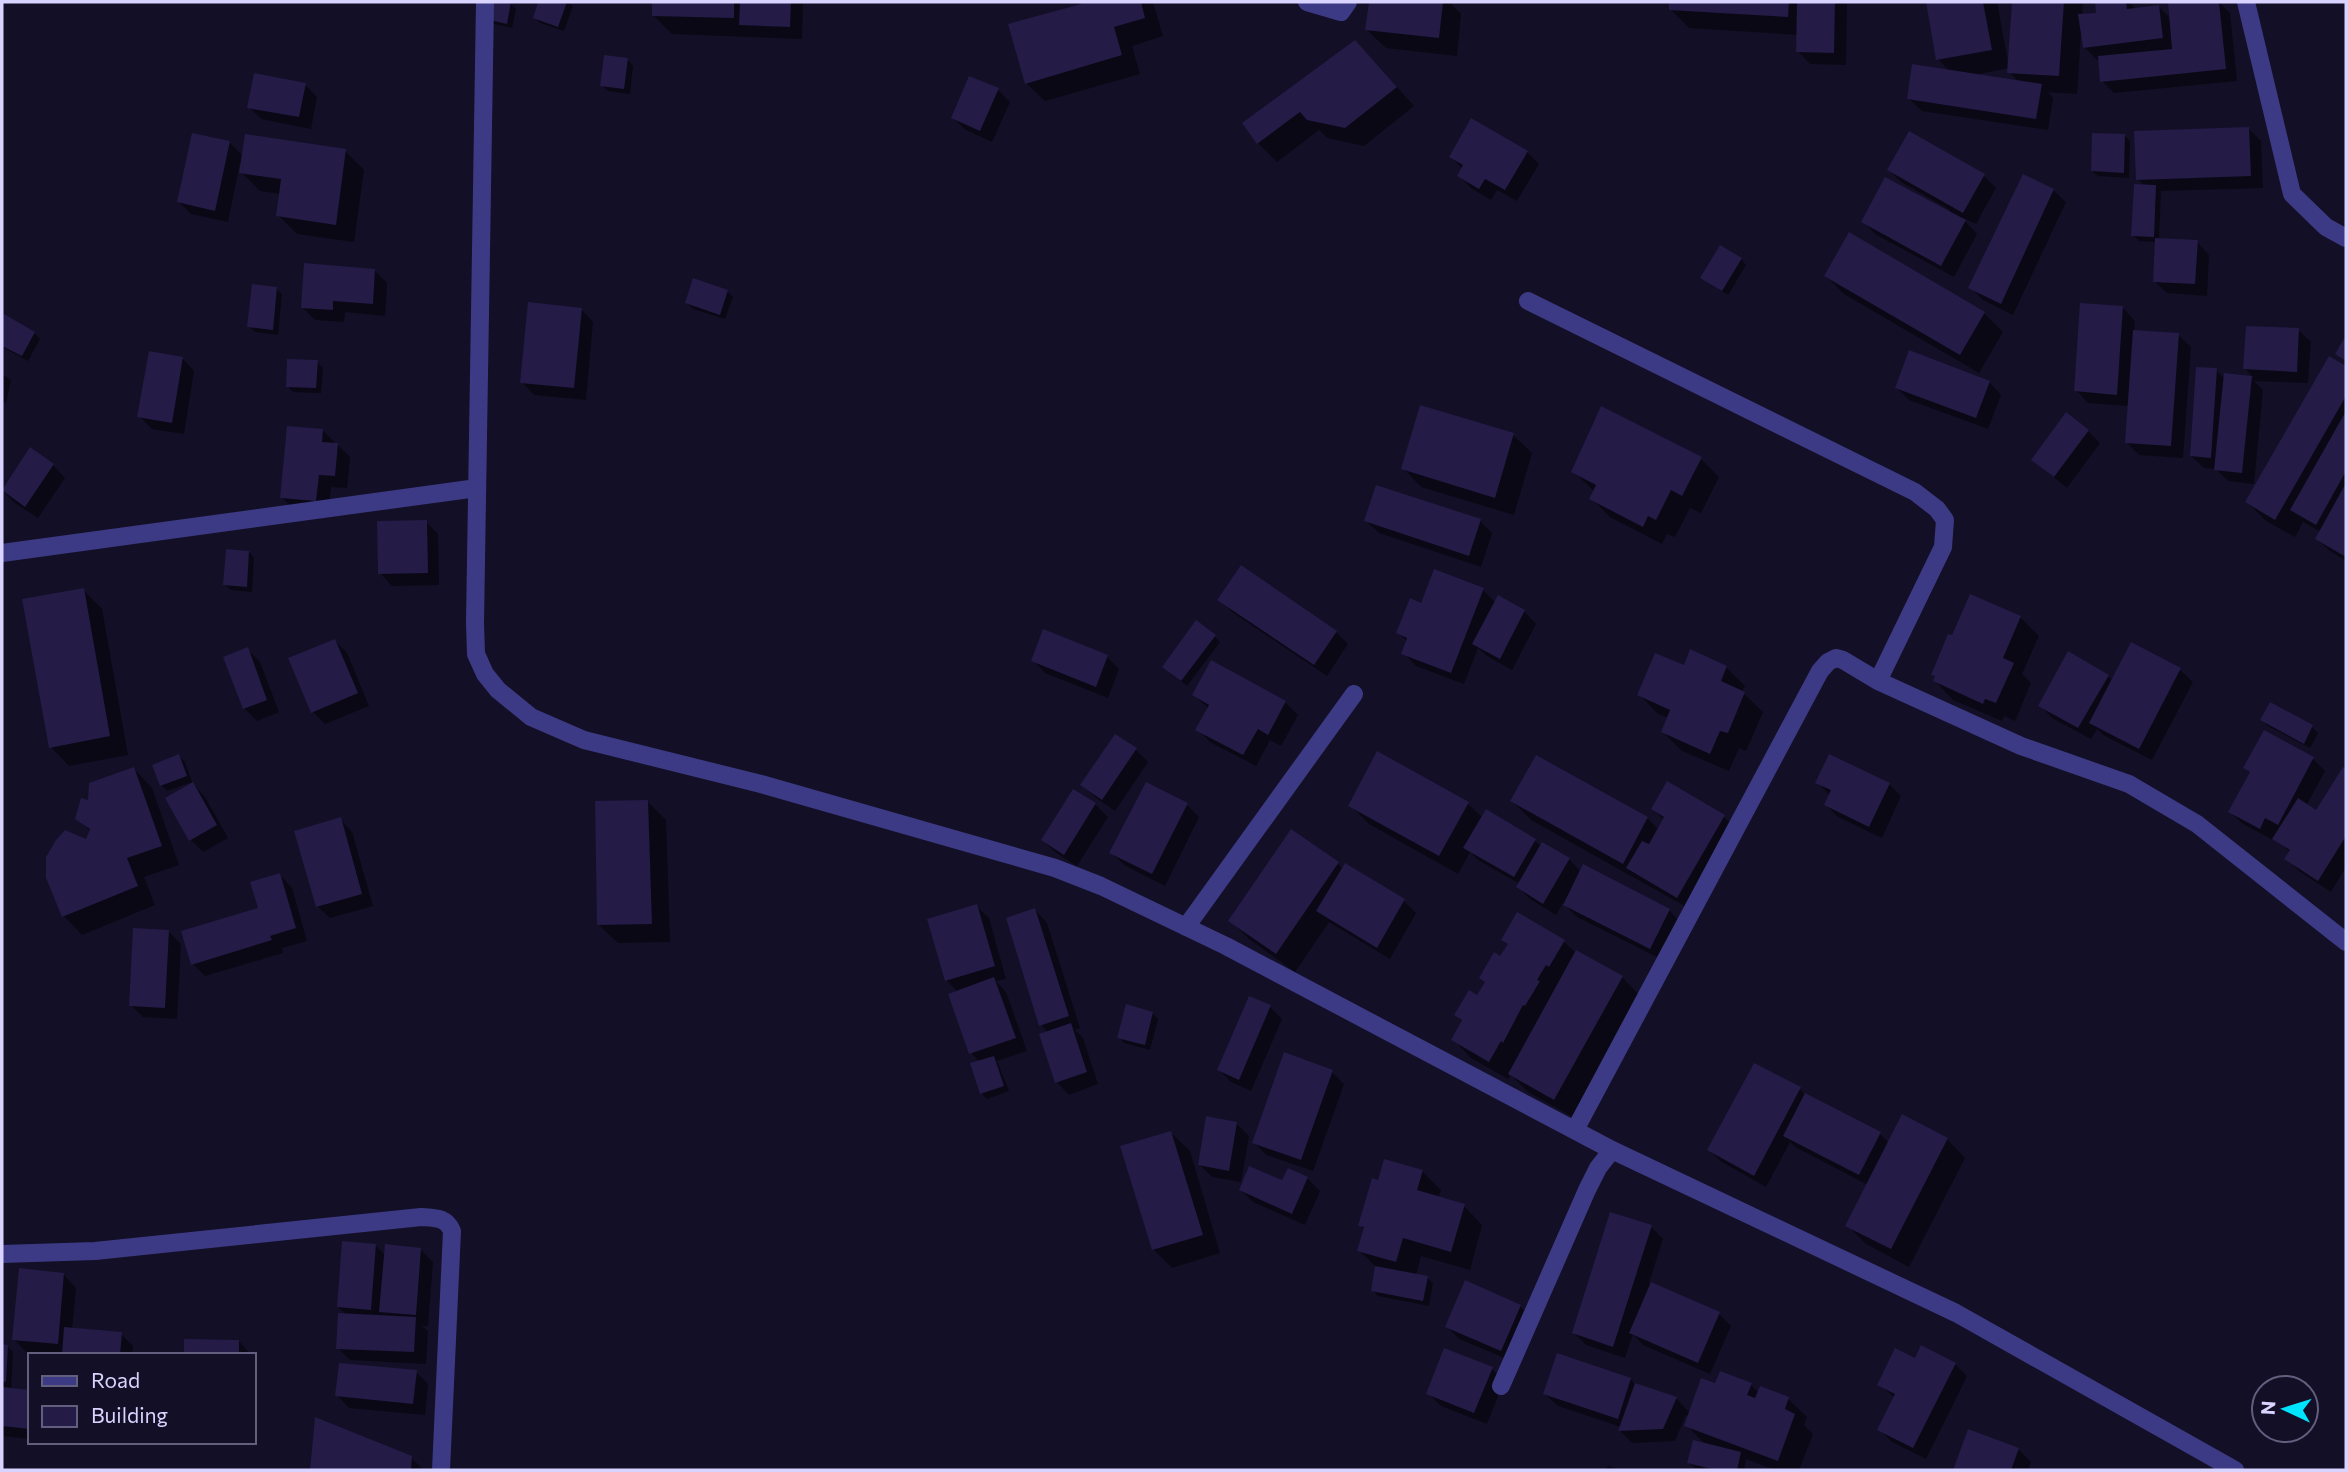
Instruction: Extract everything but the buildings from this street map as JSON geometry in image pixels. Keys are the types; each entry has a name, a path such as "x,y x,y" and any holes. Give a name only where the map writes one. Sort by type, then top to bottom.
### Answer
{"street":[{"path":"485,2 476,654 485,674 498,690 531,718 584,740 761,784 1055,868 1101,886 1186,926 1612,1150 1956,1313 2235,1470"},
{"path":"1307,2 1341,12 1348,2"},
{"path":"2246,2 2292,194 2326,227 2346,238"},
{"path":"1528,301 1915,492 1937,509 1945,520 1943,547 1878,681"},
{"path":"2,553 477,488"},
{"path":"1575,1130 1820,671 1828,662 1836,659 2021,746 2129,784 2197,824 2346,942"},
{"path":"1186,926 1354,694"},
{"path":"1501,1387 1587,1190 1598,1168 1612,1150"},
{"path":"2,1254 95,1251 421,1217 443,1219 453,1231 441,1470"}]}
